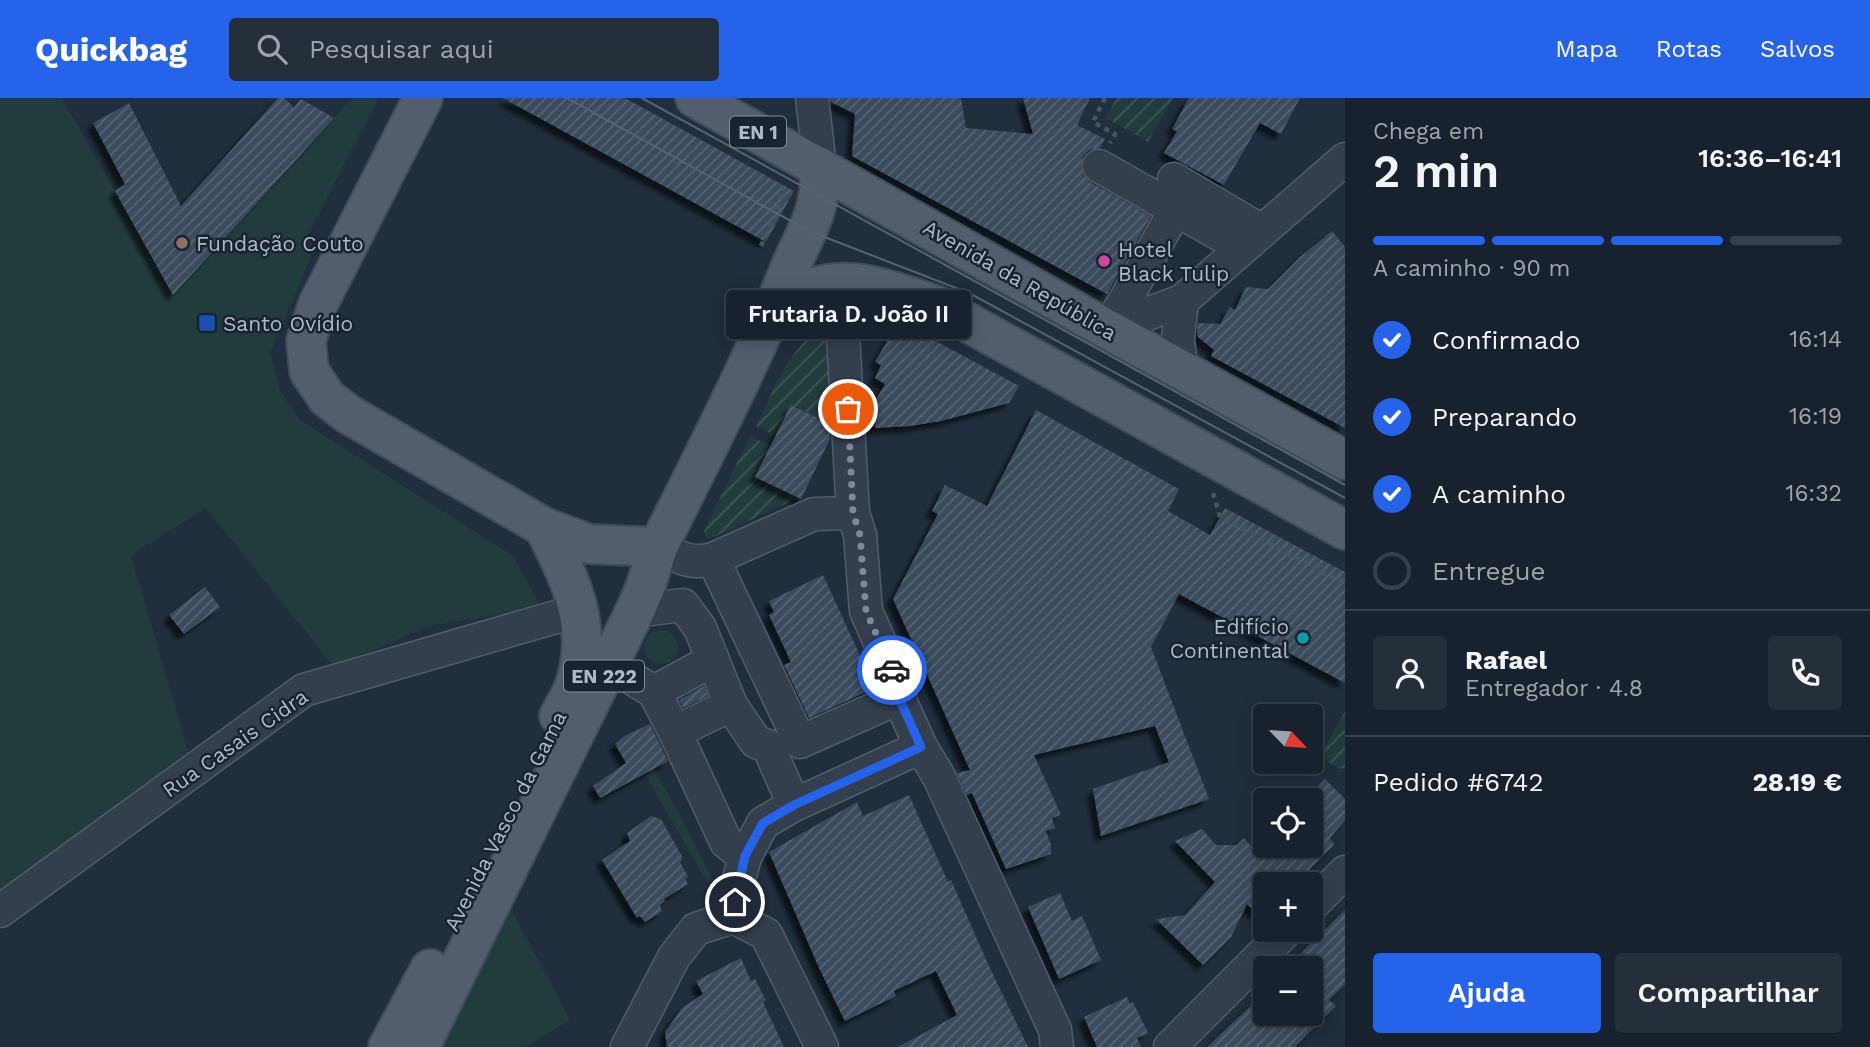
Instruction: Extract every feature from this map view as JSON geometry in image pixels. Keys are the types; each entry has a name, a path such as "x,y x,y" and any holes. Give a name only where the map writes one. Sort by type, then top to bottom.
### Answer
{"main road":[{"name":"Avenida da República","path":"695,98 803,172 1181,369 1345,460"},
{"path":"416,104 318,304 306,341 309,372 327,398 348,414 544,527 589,544 670,553"},
{"name":"Avenida Vasco da Gama","path":"428,1000 635,611 670,553 789,271 809,231 820,197 803,172"},
{"path":"773,313 807,289 839,281 868,284 936,305 1345,530"},
{"name":"Avenida Vasco da Gama","path":"428,1000 574,687 581,647 580,610 567,573 544,527"},
{"path":"381,1047 428,1000"},
{"path":"388,1047 428,1000"},
{"path":"419,1047 428,1000"},
{"path":"426,1047 428,1000"}],"street":[{"path":"803,172 813,98"},
{"path":"1107,330 1182,301 1345,159"},
{"path":"1099,166 1175,194 1251,239"},
{"path":"1107,330 1127,297 1175,194"},
{"path":"839,281 853,513 860,535 866,611 897,681 899,698 921,747 939,777 1055,1030 1057,1047"},
{"path":"1181,369 1178,339 1182,301"},
{"path":"670,553 697,563 713,559 814,514 853,513"},
{"path":"670,553 683,605 700,628 732,705 756,743 768,746 794,805"},
{"path":"713,559 800,743 899,698"},
{"path":"635,611 683,605"},
{"name":"Rua Casais Cidra","path":"0,911 304,690 580,610"},
{"path":"654,692 713,660"},
{"path":"609,664 654,692 726,842 745,856"},
{"path":"675,733 732,705"},
{"path":"733,917 745,856 763,823 794,805 921,747"},
{"path":"1323,894 1345,872"},
{"path":"626,1047 674,957 696,929 733,917 766,934 822,1047"},
{"path":"1170,1047 1274,942"}],"path":[{"path":"1099,166 1115,134 1093,122 1105,98"},
{"path":"761,246 776,214 803,172"},
{"path":"1209,480 1220,517 1345,584"}],"green space":[{"path":"0,98 62,98 173,294 352,98 378,98 304,243 315,248 270,353 281,392 300,420 513,556 542,608 429,626 334,667 206,508 131,555 191,761 0,896"},
{"path":"1116,98 1173,98 1148,142 1106,118"},
{"path":"826,323 834,426 792,405 776,436 756,426 792,356"},
{"path":"750,436 771,446 756,477 798,498 709,539 704,531"},
{"path":"661,630 673,635 678,647 673,659 661,664 649,659 644,647 649,635"},
{"path":"1345,711 1345,768 1338,769 1323,758 1323,751"},
{"path":"638,743 678,811 712,878 707,882 629,747"},
{"path":"508,903 570,1020 525,1047 442,1047 453,1008"}],"building":[{"name":"Fundação Couto","path":"278,98 284,98 294,107 301,99 334,118 173,295 115,191 125,184 93,123 129,103 181,206"},
{"path":"503,98 625,98 794,191 766,242"},
{"path":"830,98 961,98 966,128 1033,134 1023,98 1090,98 1077,125 1105,139 1100,148 1090,150 1083,156 1083,175 1090,182 1151,216 1107,294 852,156 855,114 831,102"},
{"path":"1189,98 1300,98 1281,134 1260,123 1224,185 1164,153 1177,131 1172,129"},
{"path":"1332,231 1345,247 1345,428 1211,356 1214,350 1197,336 1198,323 1220,324 1230,307 1235,310 1246,287 1268,289 1300,257"},
{"path":"908,326 1019,386 1009,403 941,421 875,428 874,403 885,384 875,378 881,365 875,362 894,329 904,333"},
{"path":"791,405 830,424 830,439 801,499 755,477"},
{"path":"1036,410 1179,489 1168,511 1210,535 1225,508 1345,572 1345,683 1179,594 1151,647 1209,799 1101,836 1093,789 1169,762 1155,726 1034,755 1061,815 1052,818 1055,828 1046,831 1051,854 1006,869 972,793 967,795 957,773 970,770 893,599 938,514 932,511 945,485 987,506"},
{"path":"823,575 875,688 809,718 784,665 791,662 769,615 774,612 769,601"},
{"path":"205,587 220,607 184,634 169,615"},
{"path":"704,686 708,696 683,708 679,700"},
{"path":"650,724 668,761 600,798 593,786 626,763 615,744 624,736"},
{"path":"1325,779 1345,799 1345,820 1330,838 1334,845 1323,856 1323,788 1316,788"},
{"path":"909,795 1028,1047 898,1047 957,1015 936,971 894,991 896,996 845,1021 820,970 769,852 857,802 863,816"},
{"path":"651,816 661,819 683,858 680,862 688,877 685,879 688,884 664,899 660,905 662,911 645,922 640,916 637,918 602,860 630,841 627,833"},
{"path":"1202,829 1216,845 1237,845 1244,838 1251,846 1253,858 1321,858 1307,872 1253,872 1253,910 1247,904 1231,937 1203,965 1156,919 1185,915 1215,882 1175,841"},
{"path":"1060,893 1072,921 1082,916 1101,960 1059,979 1028,907"},
{"path":"1345,910 1345,984 1329,1000 1336,1006 1323,1019 1323,956 1297,956 1312,942 1323,942 1323,931"},
{"path":"741,958 751,981 755,979 766,1000 763,1002 784,1047 667,1047 665,1032 682,1008 703,994 696,981"},
{"path":"1127,997 1130,1004 1133,1002 1148,1033 1137,1038 1141,1047 1097,1047 1084,1017"},
{"path":"1253,1004 1253,1026 1316,1026 1295,1047 1207,1047"}],"tram line":[{"path":"567,98 809,231 969,293 1345,498"},
{"path":"642,98 1345,485"}],"way so far":[{"path":"848,409 853,513 860,535 866,611 892,670"}],"place":[{"name":"Fundação Couto","path":"182,243"},
{"name":"Hotel Black Tulip","path":"1104,261"},
{"name":"Santo Ovídio","path":"207,323"},
{"name":"Frutaria D. João II","path":"848,409"},
{"name":"Edifício Continental","path":"1303,638"}],"route":[{"path":"735,902 745,856 763,823 794,805 921,747 899,698 897,681 892,670"}]}
